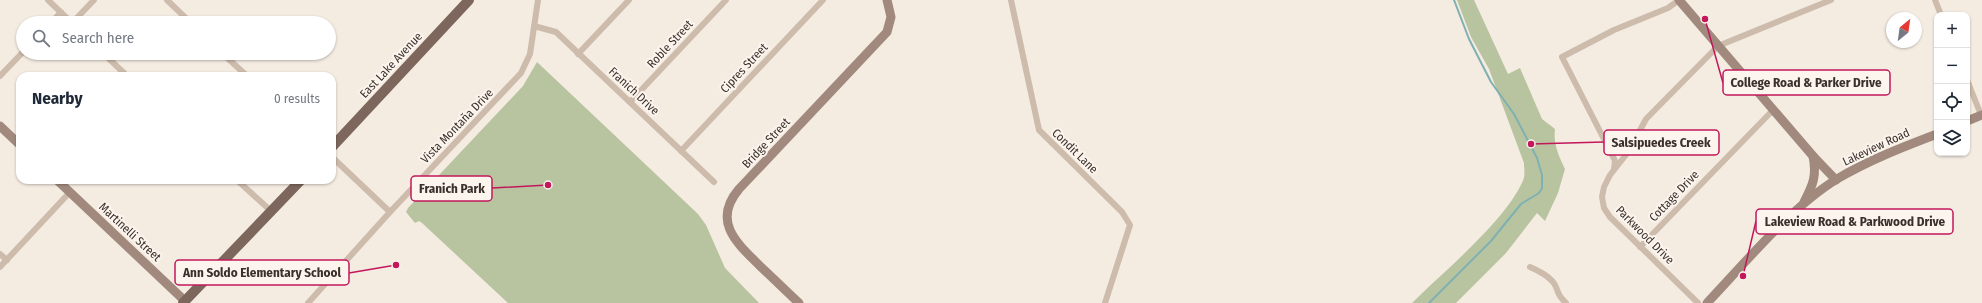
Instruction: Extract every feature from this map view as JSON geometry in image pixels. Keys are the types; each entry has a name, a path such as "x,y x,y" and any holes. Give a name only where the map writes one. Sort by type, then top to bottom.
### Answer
{"main road":[{"name":"East Lake Avenue","path":"336,143 469,0"},
{"path":"184,302 297,184"}],"street":[{"path":"48,0 65,16"},
{"path":"79,16 94,0"},
{"path":"167,0 184,16"},
{"name":"Vista Montaña Drive","path":"308,303 390,212 518,78 529,58 538,0"},
{"path":"578,54 629,0"},
{"name":"Roble Street","path":"630,102 726,0"},
{"name":"Cipres Street","path":"681,151 823,0"},
{"name":"Bridge Street","path":"799,303 736,242 728,225 728,210 731,201 739,189 887,32 892,17 887,0"},
{"name":"Condit Lane","path":"1010,0 1039,130 1122,212 1130,225 1105,303"},
{"path":"1614,171 1615,161 1562,57 1614,30 1665,10 1679,0 1813,156 1836,180"},
{"path":"1718,46 1831,0"},
{"path":"1935,0 1940,12"},
{"path":"57,16 61,12"},
{"name":"Franich Drive","path":"534,26 556,32 714,182"},
{"name":"Parkwood Drive","path":"1698,303 1610,217 1604,208 1603,192 1607,181 1630,151 1646,119 1718,46"},
{"path":"0,76 16,59"},
{"path":"110,60 123,72"},
{"path":"230,60 243,72"},
{"path":"1969,84 1982,115 1970,120"},
{"name":"Cottage Drive","path":"1640,247 1774,109"},
{"path":"0,126 16,141"},
{"name":"Lakeview Road","path":"1707,303 1803,206 1836,180 1867,162 1934,135"},
{"path":"1604,140 1614,150 1622,152 1630,151"},
{"path":"1803,206 1815,178 1816,170 1813,156"},
{"path":"336,161 390,212"},
{"name":"Martinelli Street","path":"61,184 184,302"},
{"path":"242,184 271,211"},
{"path":"0,267 70,192"},
{"path":"0,254 7,260"},
{"path":"1530,267 1542,272 1556,286 1557,295 1566,303"}],"green space":[{"path":"1457,0 1474,0 1508,74 1520,68 1542,119 1555,129 1556,145 1565,169 1558,193 1545,221 1537,213 1506,253 1456,303 1412,303 1490,227 1505,210 1516,194 1524,178 1524,163 1489,69 1471,37"},
{"path":"537,62 698,214 706,225 725,268 759,303 508,303 422,223 419,221 415,223 406,212 408,208 523,86"}],"waterway":[{"path":"1429,303 1491,241 1521,204 1539,193 1542,188 1542,175 1537,158 1514,114 1491,82 1469,39 1454,0"}],"place":[{"name":"College Road & Parker Drive","path":"1705,19"},
{"name":"Salsipuedes Creek","path":"1531,144"},
{"name":"Franich Park","path":"548,185"},
{"name":"Ann Soldo Elementary School","path":"396,265"},
{"name":"Lakeview Road & Parkwood Drive","path":"1743,276"}]}
